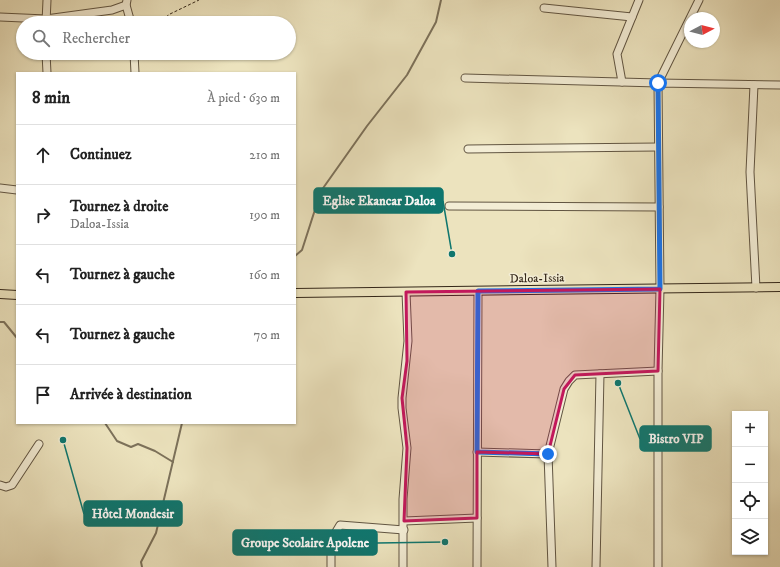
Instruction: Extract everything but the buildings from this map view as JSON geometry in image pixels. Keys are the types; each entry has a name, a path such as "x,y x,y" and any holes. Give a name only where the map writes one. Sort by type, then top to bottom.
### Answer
{"main road":[{"name":"Daloa-Issia","path":"296,293 780,287"},
{"path":"0,294 16,295"}],"street":[{"path":"46,16 47,0"},
{"path":"622,82 617,54 639,0"},
{"path":"658,567 658,371 660,289 658,83 699,0"},
{"path":"76,16 112,10 127,3 130,16"},
{"path":"544,8 632,17"},
{"path":"0,17 16,18"},
{"path":"46,60 47,72"},
{"path":"134,60 134,72"},
{"path":"465,78 754,86 780,85"},
{"path":"754,86 750,172 756,288"},
{"path":"468,149 658,147"},
{"path":"0,188 16,190"},
{"path":"449,206 659,207"},
{"path":"477,567 478,291"},
{"path":"403,567 403,500 407,448 402,403 408,341 406,292"},
{"path":"552,567 548,454 564,389 575,375 658,371"},
{"path":"596,567 600,374"},
{"path":"0,485 6,487 12,485 39,444"},
{"path":"477,452 548,454"},
{"path":"404,521 477,518"},
{"path":"331,567 331,540 340,525 404,530"}],"path":[{"path":"167,16 199,0"}],"highlighted area":[{"path":"660,289 658,371 575,375 564,389 548,454 477,452 477,518 404,521 407,448 402,398 407,361 406,292"}],"waterway":[{"path":"296,255 302,250 321,191 367,126 407,75 436,22 441,0"},
{"path":"0,322 4,322 16,337"},
{"path":"106,424 117,441 131,447 138,444 155,451 173,462"},
{"path":"142,567 141,562 156,533 182,424"}],"place":[{"name":"Eglise Ekancar Daloa","path":"452,254"},
{"name":"Bistro VIP","path":"618,383"},
{"name":"Hôtel Mondesir","path":"63,440"},
{"name":"Groupe Scolaire Apolene","path":"445,542"}],"route":[{"path":"548,454 477,452 478,291 660,289 658,83"}]}
